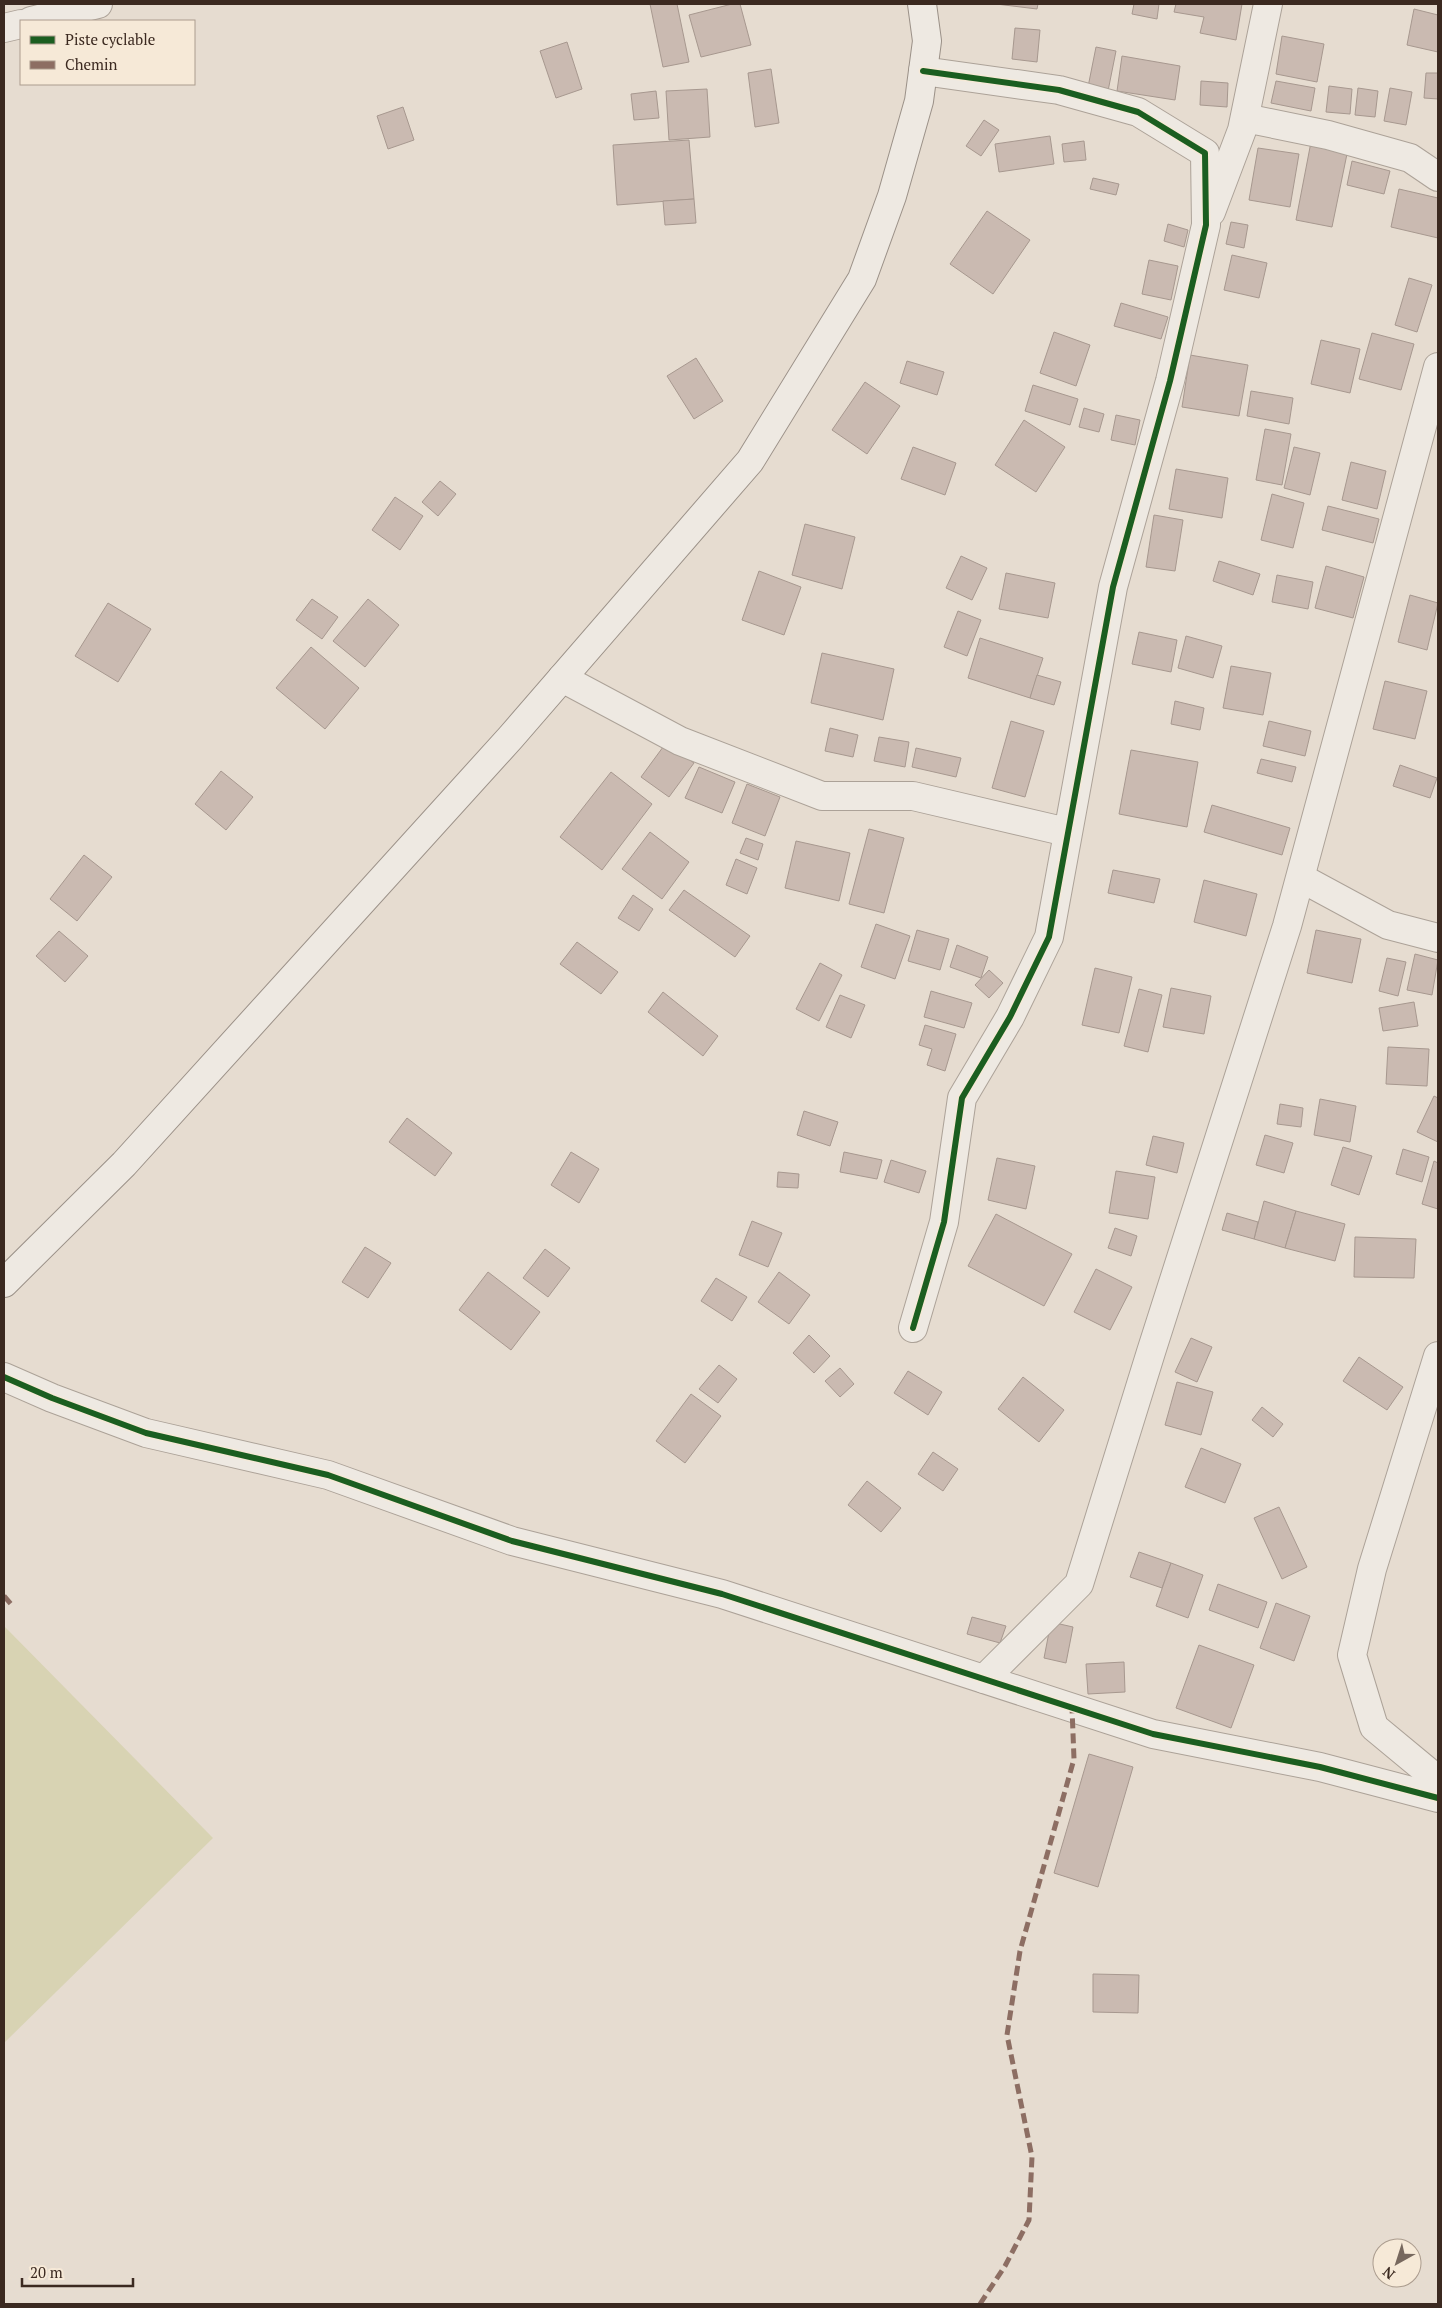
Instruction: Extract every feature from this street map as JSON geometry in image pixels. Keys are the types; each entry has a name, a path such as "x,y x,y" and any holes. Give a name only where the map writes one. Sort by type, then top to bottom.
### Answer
{"street":[{"path":"35,20 98,4"},
{"path":"4,1282 124,1164 505,744 750,461 862,279 892,196 919,100 927,41 922,4"},
{"path":"914,1328 944,1222 962,1098 1010,1017 1048,937 1113,587 1170,381 1206,225 1242,130 1268,4"},
{"path":"4,28 20,24"},
{"path":"923,71 1059,90 1138,112 1204,153 1206,225"},
{"path":"1244,118 1328,135 1410,158 1438,177"},
{"path":"984,1679 1079,1584 1287,926 1438,367"},
{"path":"562,678 680,741 822,796 913,796 1067,832"},
{"path":"1301,878 1388,926 1438,938"},
{"path":"1438,1356 1372,1569 1352,1655 1374,1727 1438,1780"},
{"path":"4,1377 52,1398 146,1433 328,1476 512,1541 722,1594 1153,1734 1320,1767 1438,1798"}],"shaded area":[{"path":"4,1626 213,1838 4,2043"}],"building":[{"path":"650,4 677,4 689,62 663,67"},
{"path":"732,4 740,4 751,45 701,57 689,15"},
{"path":"996,4 1038,4 1037,9"},
{"path":"1134,4 1159,4 1157,19 1132,14"},
{"path":"1176,4 1242,4 1236,40 1200,33 1204,17 1174,12"},
{"path":"1414,9 1438,15 1438,52 1407,45"},
{"path":"1015,28 1040,30 1037,62 1012,59"},
{"path":"1282,36 1324,44 1317,82 1276,74"},
{"path":"567,42 582,89 556,98 540,51"},
{"path":"1096,47 1116,51 1108,91 1088,87"},
{"path":"1122,56 1180,66 1175,100 1117,91"},
{"path":"771,69 779,123 755,127 748,73"},
{"path":"1426,73 1438,73 1438,99 1424,98"},
{"path":"1201,81 1228,83 1227,107 1200,105"},
{"path":"1276,81 1315,88 1311,111 1271,103"},
{"path":"1329,86 1352,89 1350,114 1326,112"},
{"path":"1358,88 1378,91 1375,117 1355,115"},
{"path":"1390,88 1412,92 1406,125 1384,121"},
{"path":"707,89 710,137 669,140 666,91"},
{"path":"656,91 659,118 634,120 631,94"},
{"path":"403,107 414,140 388,149 377,116"},
{"path":"984,120 999,130 981,156 966,146"},
{"path":"1050,136 1054,164 999,172 995,144"},
{"path":"689,140 694,199 617,205 613,145"},
{"path":"1084,141 1086,160 1064,162 1062,144"},
{"path":"1311,142 1348,149 1332,227 1296,220"},
{"path":"1258,148 1299,154 1290,207 1249,200"},
{"path":"1352,161 1390,171 1384,194 1347,185"},
{"path":"1093,178 1119,184 1116,195 1090,189"},
{"path":"1399,189 1438,198 1438,238 1391,227"},
{"path":"694,199 696,223 665,225 663,201"},
{"path":"987,211 1030,240 993,294 950,264"},
{"path":"1231,222 1248,225 1244,248 1226,244"},
{"path":"1168,224 1188,230 1184,247 1164,241"},
{"path":"1232,255 1267,263 1259,298 1224,290"},
{"path":"1149,260 1178,266 1171,300 1142,294"},
{"path":"1409,278 1432,285 1417,332 1395,325"},
{"path":"1121,303 1168,317 1161,339 1114,326"},
{"path":"1054,332 1090,345 1076,386 1040,373"},
{"path":"1372,333 1414,344 1401,390 1359,379"},
{"path":"1321,340 1360,349 1350,393 1311,384"},
{"path":"1190,355 1248,365 1239,416 1182,407"},
{"path":"696,358 723,401 694,419 667,376"},
{"path":"907,361 944,372 937,395 900,383"},
{"path":"865,382 900,406 867,454 832,430"},
{"path":"1033,385 1078,399 1070,425 1025,411"},
{"path":"1251,391 1293,398 1289,424 1247,416"},
{"path":"1084,408 1104,414 1099,432 1079,427"},
{"path":"1116,415 1140,420 1135,445 1111,440"},
{"path":"1024,420 1065,447 1036,492 995,465"},
{"path":"1265,429 1291,434 1282,485 1256,480"},
{"path":"913,447 956,463 945,495 901,479"},
{"path":"1294,447 1320,453 1310,495 1284,488"},
{"path":"1351,462 1386,471 1377,509 1342,500"},
{"path":"1176,469 1228,478 1222,518 1169,509"},
{"path":"440,481 456,494 438,516 422,502"},
{"path":"1272,494 1304,503 1293,548 1261,540"},
{"path":"395,497 423,516 400,550 372,530"},
{"path":"1328,506 1379,519 1373,543 1322,530"},
{"path":"1154,515 1183,520 1175,571 1146,567"},
{"path":"805,524 855,537 842,589 792,575"},
{"path":"961,556 987,568 972,600 946,588"},
{"path":"1219,561 1260,574 1253,595 1213,581"},
{"path":"1326,566 1364,577 1353,618 1315,608"},
{"path":"759,571 801,587 784,635 742,620"},
{"path":"1006,573 1055,583 1048,618 999,609"},
{"path":"1277,575 1313,582 1308,609 1272,602"},
{"path":"1410,595 1438,603 1427,650 1398,642"},
{"path":"312,599 338,617 322,639 296,620"},
{"path":"368,599 399,625 365,667 333,641"},
{"path":"108,603 151,629 118,682 75,656"},
{"path":"958,611 981,620 967,656 944,647"},
{"path":"1139,632 1177,640 1171,672 1132,664"},
{"path":"1186,636 1222,646 1213,678 1178,668"},
{"path":"980,638 1043,658 1030,698 968,678"},
{"path":"311,647 359,688 325,729 276,688"},
{"path":"822,653 894,669 883,720 811,703"},
{"path":"1231,666 1271,673 1263,715 1223,708"},
{"path":"1037,675 1061,682 1054,705 1030,698"},
{"path":"1385,681 1427,691 1415,739 1373,729"},
{"path":"1175,701 1204,708 1200,730 1171,724"},
{"path":"1011,721 1044,731 1025,797 992,788"},
{"path":"1269,721 1311,731 1305,756 1263,746"},
{"path":"830,728 858,735 853,757 825,751"},
{"path":"879,737 909,742 905,767 874,761"},
{"path":"666,743 694,763 669,797 641,777"},
{"path":"916,748 961,758 956,777 912,767"},
{"path":"1131,750 1198,762 1187,827 1119,814"},
{"path":"1261,759 1296,767 1292,782 1257,773"},
{"path":"1400,765 1437,778 1430,798 1393,786"},
{"path":"699,767 735,782 722,813 685,798"},
{"path":"221,771 253,797 226,830 195,804"},
{"path":"611,772 652,804 602,870 560,837"},
{"path":"747,784 780,797 765,836 732,823"},
{"path":"1212,805 1290,828 1282,855 1204,832"},
{"path":"869,829 904,838 884,913 849,904"},
{"path":"650,832 689,862 662,899 622,869"},
{"path":"746,838 763,844 758,860 740,853"},
{"path":"796,841 850,853 839,901 785,888"},
{"path":"84,855 112,877 77,921 50,899"},
{"path":"736,859 757,868 747,894 726,885"},
{"path":"1113,870 1160,879 1154,903 1108,893"},
{"path":"1204,880 1257,894 1246,936 1194,922"},
{"path":"684,890 750,936 735,957 669,910"},
{"path":"633,895 653,909 639,931 618,918"},
{"path":"876,924 910,936 895,979 861,967"},
{"path":"917,930 949,939 940,970 908,961"},
{"path":"1316,930 1361,939 1352,983 1307,973"},
{"path":"59,931 88,956 65,982 36,956"},
{"path":"577,942 618,972 601,994 560,964"},
{"path":"957,945 988,957 981,978 950,967"},
{"path":"1415,954 1438,960 1432,995 1407,990"},
{"path":"1387,958 1406,962 1398,996 1379,991"},
{"path":"820,963 842,975 819,1021 796,1009"},
{"path":"1095,968 1132,977 1119,1033 1082,1025"},
{"path":"989,970 1003,983 989,998 975,985"},
{"path":"1171,988 1211,996 1204,1034 1163,1027"},
{"path":"1139,989 1162,995 1148,1052 1124,1046"},
{"path":"931,991 972,1003 964,1028 924,1017"},
{"path":"663,992 718,1036 703,1056 648,1012"},
{"path":"840,995 865,1005 851,1038 826,1027"},
{"path":"1414,1002 1418,1026 1383,1031 1379,1008"},
{"path":"925,1025 956,1034 945,1071 927,1065 932,1049 919,1045"},
{"path":"1388,1047 1429,1049 1427,1086 1386,1084"},
{"path":"1434,1096 1438,1098 1438,1142 1417,1132"},
{"path":"1320,1099 1356,1106 1350,1142 1314,1135"},
{"path":"1280,1104 1303,1108 1301,1127 1277,1124"},
{"path":"804,1111 838,1122 830,1146 797,1135"},
{"path":"407,1118 452,1153 435,1176 389,1142"},
{"path":"1265,1135 1293,1143 1284,1173 1256,1165"},
{"path":"1153,1136 1184,1143 1177,1173 1146,1165"},
{"path":"1343,1147 1372,1156 1359,1195 1331,1185"},
{"path":"1403,1149 1429,1157 1422,1182 1396,1174"},
{"path":"571,1152 599,1169 579,1203 551,1185"},
{"path":"844,1152 882,1160 877,1179 840,1172"},
{"path":"997,1158 1035,1166 1026,1209 988,1200"},
{"path":"891,1160 926,1171 919,1193 884,1182"},
{"path":"1434,1161 1438,1163 1438,1209 1422,1204"},
{"path":"1116,1171 1155,1177 1148,1219 1109,1213"},
{"path":"778,1172 799,1174 798,1188 777,1187"},
{"path":"1264,1201 1296,1211 1285,1248 1254,1239"},
{"path":"1296,1211 1345,1224 1335,1261 1285,1248"},
{"path":"1227,1213 1258,1222 1254,1239 1222,1230"},
{"path":"996,1214 1072,1254 1044,1306 968,1266"},
{"path":"752,1221 782,1233 768,1267 739,1255"},
{"path":"1115,1228 1137,1236 1131,1256 1108,1248"},
{"path":"1355,1237 1416,1239 1414,1278 1354,1277"},
{"path":"365,1247 391,1263 368,1298 342,1282"},
{"path":"545,1249 570,1268 548,1297 523,1278"},
{"path":"1096,1269 1132,1287 1110,1330 1074,1312"},
{"path":"488,1272 540,1312 511,1350 459,1310"},
{"path":"779,1272 810,1295 789,1324 758,1302"},
{"path":"716,1278 747,1297 732,1321 701,1301"},
{"path":"809,1335 830,1356 814,1373 793,1353"},
{"path":"1191,1338 1212,1347 1197,1382 1175,1372"},
{"path":"1359,1357 1403,1387 1387,1410 1343,1381"},
{"path":"719,1365 737,1379 718,1403 699,1389"},
{"path":"840,1368 854,1384 840,1397 825,1381"},
{"path":"908,1371 942,1392 928,1415 894,1393"},
{"path":"1023,1377 1064,1410 1039,1442 998,1409"},
{"path":"1177,1382 1213,1392 1201,1435 1165,1425"},
{"path":"691,1394 721,1416 685,1463 656,1441"},
{"path":"1262,1407 1283,1424 1273,1437 1252,1420"},
{"path":"1201,1448 1241,1464 1225,1503 1185,1487"},
{"path":"933,1452 958,1469 943,1491 918,1474"},
{"path":"867,1481 901,1508 881,1532 848,1505"},
{"path":"1279,1507 1307,1567 1282,1579 1254,1518"},
{"path":"1139,1552 1171,1563 1162,1588 1130,1577"},
{"path":"1171,1563 1203,1575 1188,1618 1156,1606"},
{"path":"1218,1584 1267,1602 1258,1628 1209,1610"},
{"path":"1276,1603 1310,1616 1294,1661 1260,1648"},
{"path":"972,1617 1006,1626 1000,1643 967,1634"},
{"path":"1051,1622 1073,1627 1066,1663 1044,1658"},
{"path":"1199,1645 1254,1665 1231,1728 1176,1708"},
{"path":"1124,1662 1125,1692 1088,1694 1086,1664"},
{"path":"1089,1754 1133,1767 1098,1887 1054,1873"},
{"path":"1093,1974 1139,1975 1138,2013 1093,2012"}],"marked path":[{"path":"4,1596 11,1604"},
{"path":"980,2304 1005,2266 1029,2220 1032,2157 1007,2035 1020,1951 1074,1759 1072,1708"}],"cycle path":[{"path":"913,1328 944,1222 962,1098 1010,1017 1049,937 1113,587 1170,381 1206,225 1205,153 1138,112 1059,90 923,71"},
{"path":"4,1377 52,1398 146,1433 328,1475 512,1541 722,1594 1153,1734 1320,1767 1438,1798"}]}
